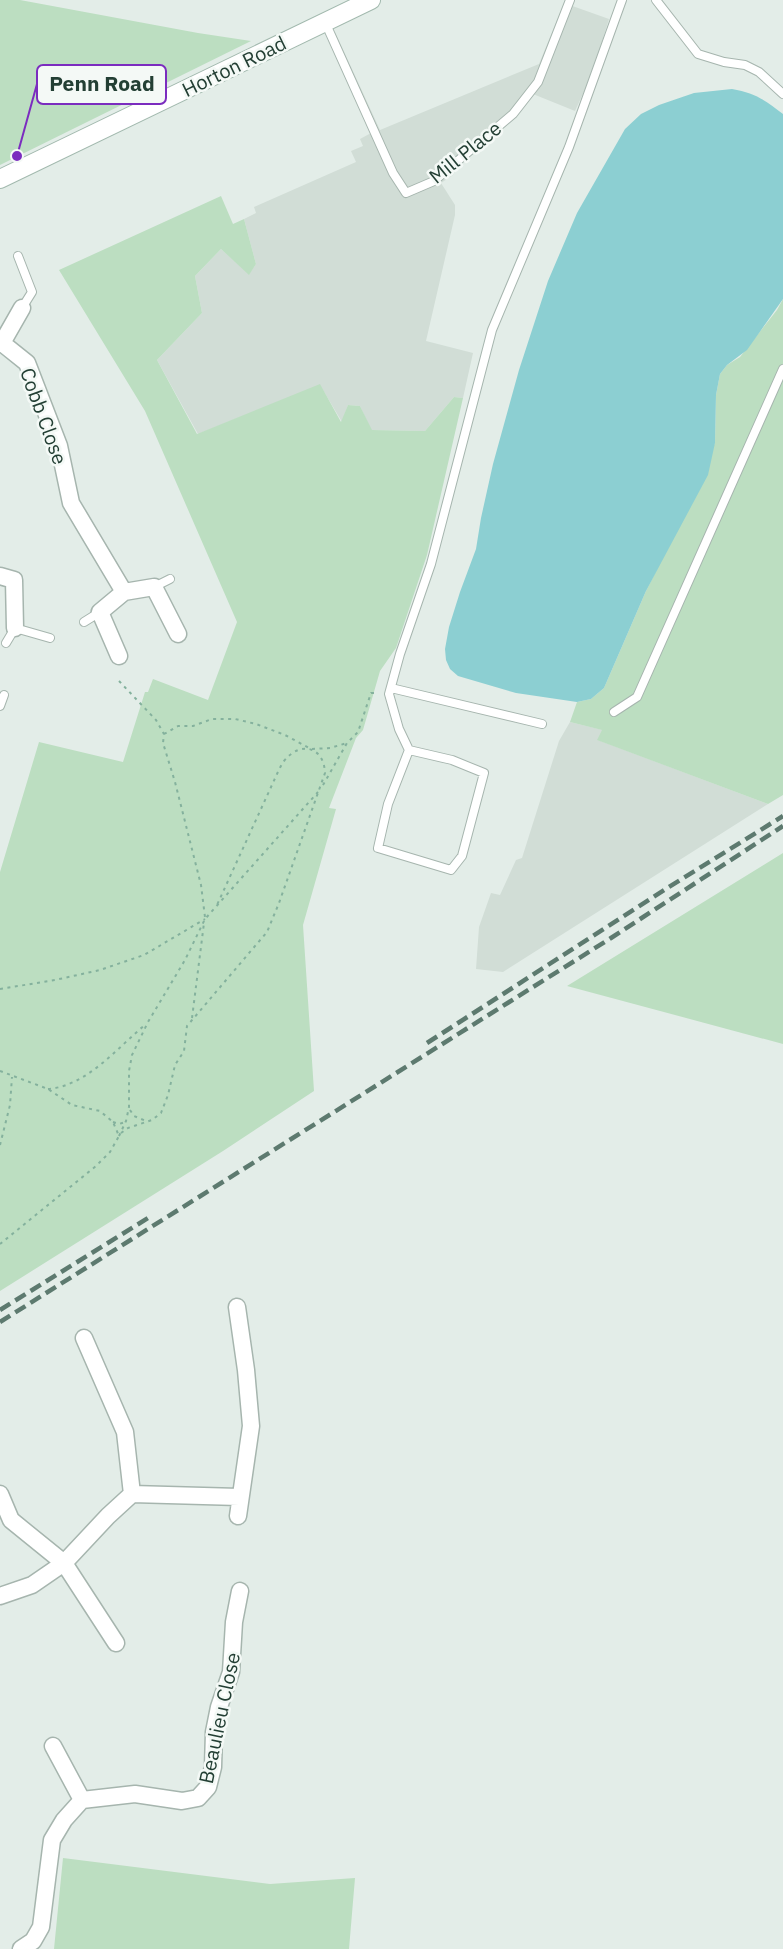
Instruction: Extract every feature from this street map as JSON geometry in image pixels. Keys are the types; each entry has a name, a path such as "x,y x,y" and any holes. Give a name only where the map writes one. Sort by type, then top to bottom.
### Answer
{"main road":[{"name":"Horton Road","path":"0,179 371,0"}],"street":[{"name":"Cobb Close","path":"22,308 1,344 27,363 59,446 70,503 124,592"},
{"path":"0,576 14,580 15,628"},
{"path":"119,656 100,612 124,592 154,587 178,634"},
{"path":"237,1307 251,1426 238,1516"},
{"path":"84,1338 125,1432 132,1494"},
{"path":"0,1494 11,1520 64,1563 116,1643"},
{"path":"0,1596 32,1584 64,1563 132,1494 239,1497"},
{"name":"Beaulieu Close","path":"82,1800 135,1794 182,1801 198,1798 208,1787 213,1767 214,1732 219,1707 231,1672 234,1622 240,1591"},
{"path":"21,1949 33,1941 41,1927 52,1840 64,1820 82,1800 53,1746"}],"lane":[{"name":"Mill Place","path":"325,22 393,173 406,193 434,181 513,114 538,82 570,0"},
{"path":"409,750 452,760 484,772 462,856 451,870 378,848 388,804 409,750 399,729 390,691 400,654 431,564 492,330 569,147 622,0"},
{"path":"656,0 698,54 724,62 745,65 759,72 783,94"},
{"path":"18,256 32,292 22,308"},
{"path":"614,712 637,698 783,369"},
{"path":"154,587 170,579"},
{"path":"84,622 100,612"},
{"path":"6,643 15,628 50,638"},
{"path":"390,691 543,724"},
{"path":"0,706 4,694"}],"path":[{"path":"119,681 156,720 164,734 163,743 201,885 205,919 191,1019 185,1034 184,1051 175,1065 165,1106 161,1113 149,1122 128,1128 120,1135"},
{"path":"0,1244 110,1152 126,1121 132,1055 205,919 321,788 347,743 358,732 371,693 390,691"},
{"path":"164,734 178,726 193,726 212,719 235,719 285,735 321,756 325,765 321,788 267,932 191,1019"},
{"path":"217,905 285,760 303,749 330,748 347,743"},
{"path":"0,989 100,970 144,955 205,919"},
{"path":"48,1089 61,1088 99,1066 148,1022"},
{"path":"0,1071 48,1089 72,1105 100,1111 113,1122 120,1135"},
{"path":"0,1145 10,1105 12,1076"},
{"path":"129,1107 134,1116 149,1122"},
{"path":"113,1122 119,1124 126,1121"}],"shaded area":[{"path":"564,3 609,19 592,74 575,111 528,92 523,104 507,125 460,164 453,175 441,183 455,205 455,215 426,341 473,353 463,398 454,397 425,431 371,430 360,406 348,405 342,422 320,385 198,434 157,360 202,313 195,276 221,249 249,274 256,264 244,219 256,213 254,207 356,162 351,151 363,146 360,139 371,133 327,36 335,32 380,130 539,64"},
{"path":"570,722 603,730 598,740 768,804 503,972 476,969 479,927 491,893 500,895 516,860 522,858 559,741"}],"green space":[{"path":"0,0 20,0 251,41 0,165"},
{"path":"221,196 233,224 244,219 256,264 249,275 221,249 195,276 202,313 157,360 197,434 320,384 341,422 348,405 360,406 372,430 425,431 454,397 463,398 427,555 396,648 380,671 363,730 356,738 329,808 336,809 303,925 314,1091 0,1291 0,872 39,742 123,762 145,692 148,692 153,679 208,700 237,622 145,411 59,270"},
{"path":"783,299 783,795 768,804 597,740 602,730 570,722 577,702 591,699 604,688 715,443 716,395 720,374 727,365 740,357"},
{"path":"783,853 783,1044 567,986"},
{"path":"63,1858 270,1884 355,1878 349,1949 54,1949"}],"water":[{"path":"732,89 759,98 783,114 783,299 747,350 727,365 720,374 716,395 715,443 708,475 646,591 604,688 591,699 577,702 516,693 458,676 450,669 446,660 445,649 449,627 476,549 493,464 519,370 548,281 577,213 625,129 641,114 694,93"}],"railway":[{"path":"427,1043 783,816"},
{"path":"0,1322 611,938 783,826"},
{"path":"0,1310 148,1218"}],"place":[{"name":"Penn Road","path":"17,156"}]}
